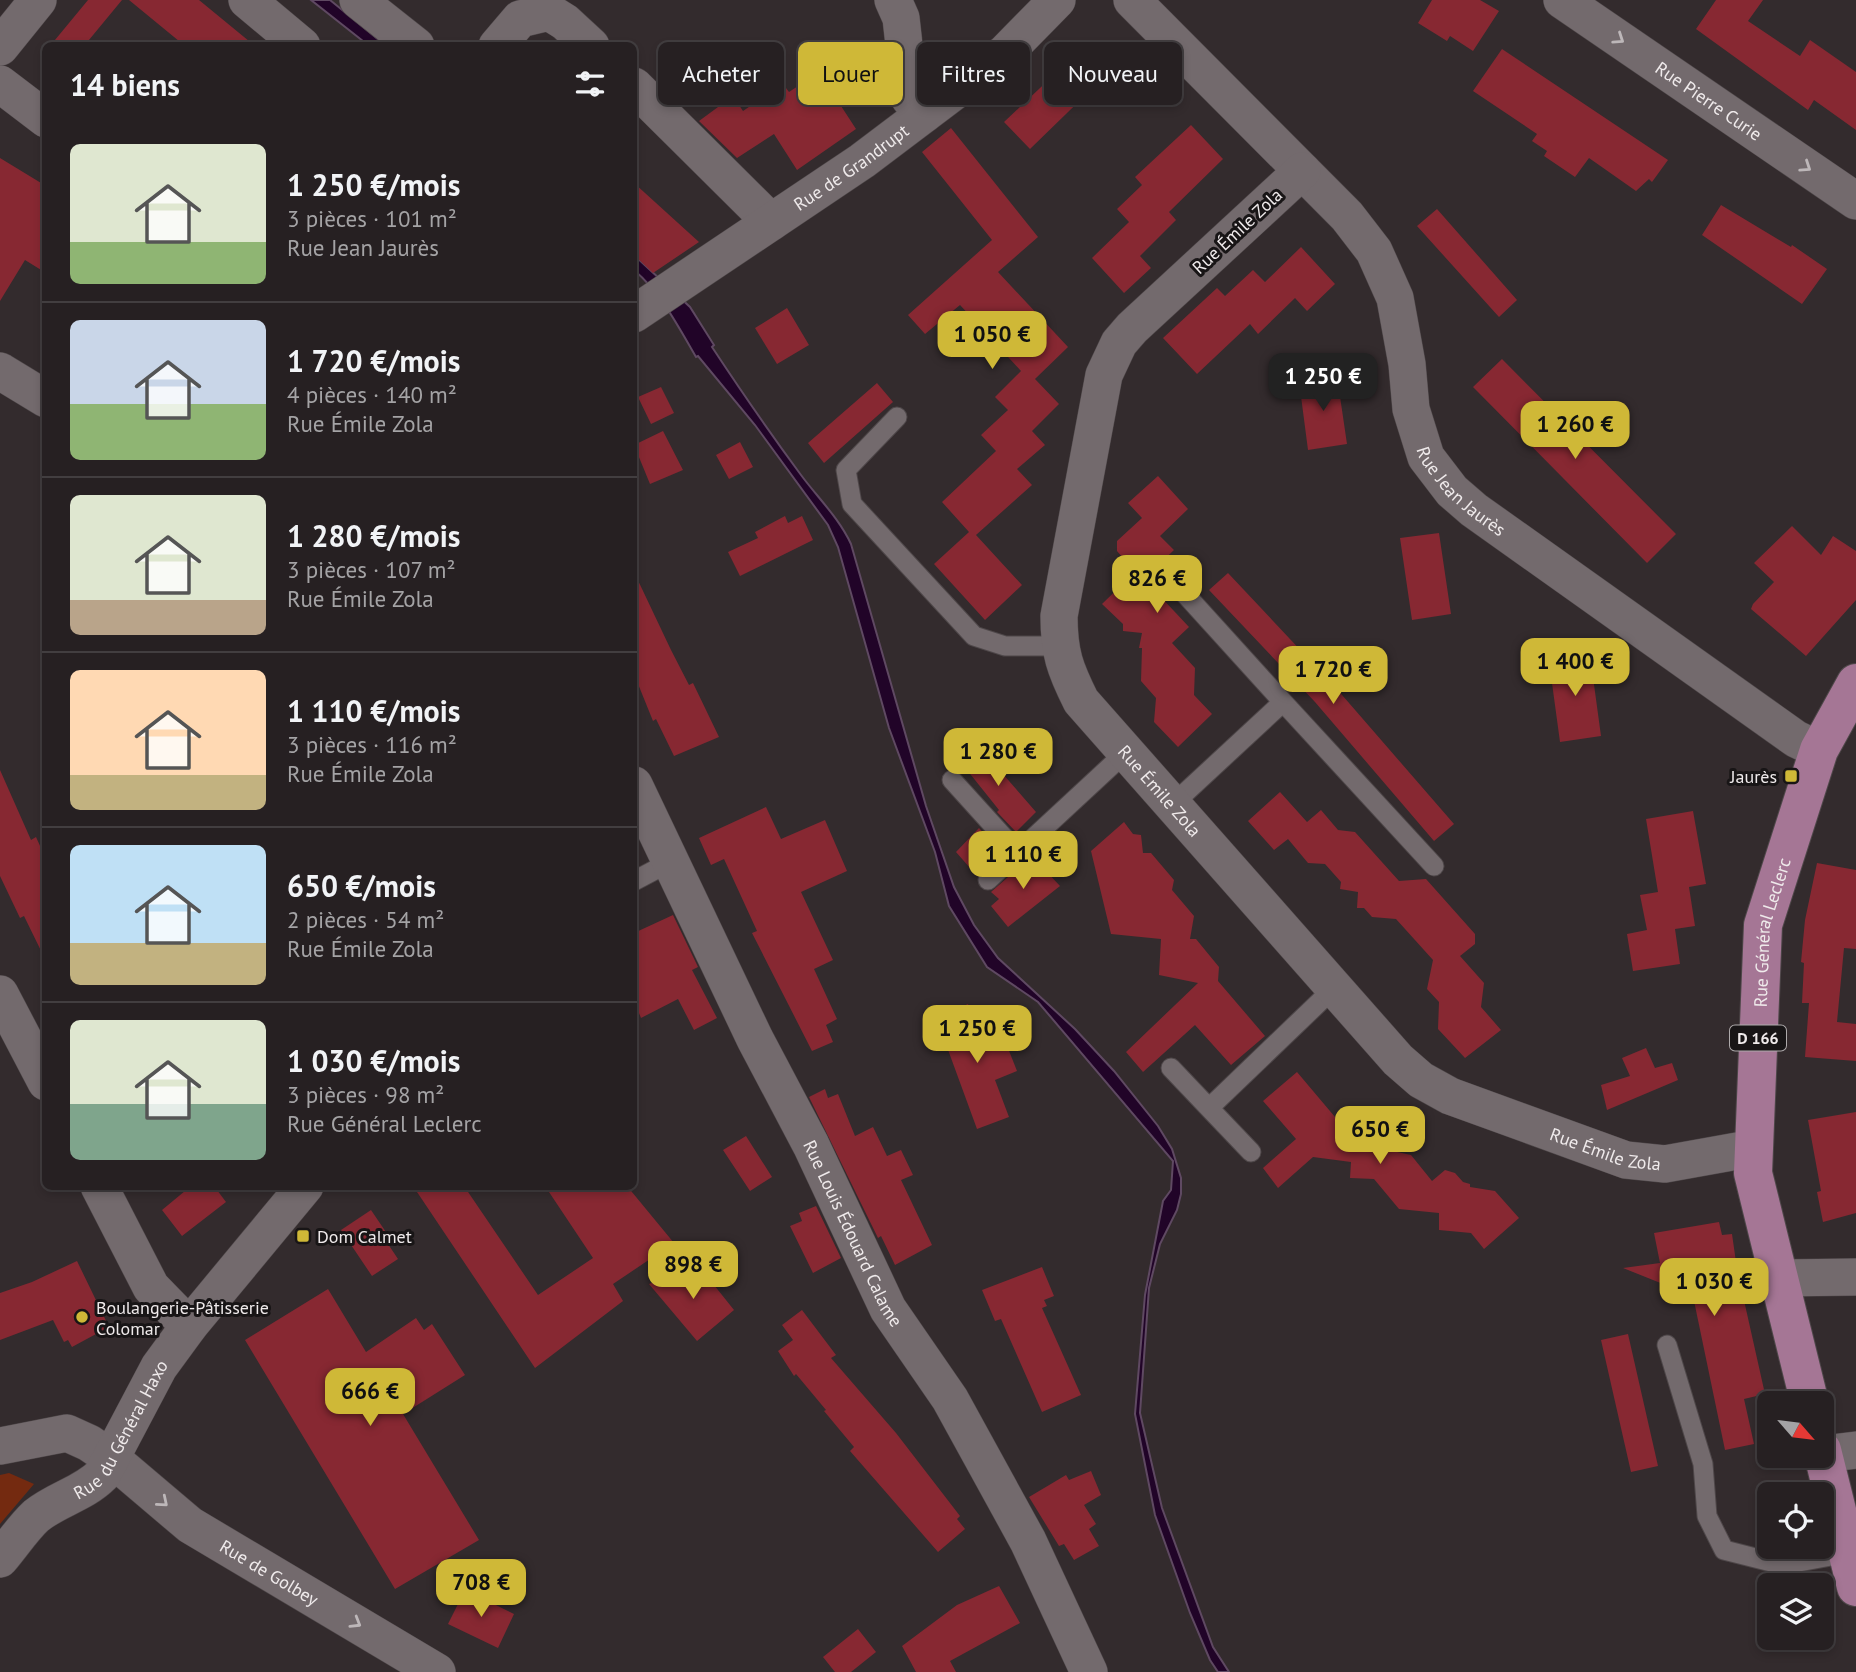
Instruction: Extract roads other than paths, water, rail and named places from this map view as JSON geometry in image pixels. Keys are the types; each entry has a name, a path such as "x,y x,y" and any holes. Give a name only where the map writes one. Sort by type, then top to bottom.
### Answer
{"main road":[{"name":"Rue Général Leclerc","path":"1807,1391 1753,1173 1763,925 1819,750 1856,683"},
{"path":"1826,1468 1852,1570"}],"street":[{"path":"0,47 38,0"},
{"path":"247,0 297,42"},
{"path":"358,0 411,42"},
{"path":"893,0 901,18 910,99 924,114"},
{"name":"Rue de Grandrupt","path":"658,298 862,161 1005,53 1057,0"},
{"name":"Rue Jean Jaurès","path":"1132,0 1347,216 1374,251 1395,298 1407,364 1410,409 1426,457 1452,491 1474,510 1796,739 1819,750"},
{"name":"Rue Pierre Curie","path":"1562,0 1856,201"},
{"path":"500,42 520,19 549,12 586,42"},
{"path":"0,84 42,116"},
{"path":"637,89 771,222"},
{"name":"Rue Émile Zola","path":"1302,171 1132,328 1119,343 1104,375 1059,616 1059,646 1067,674 1081,701 1398,1060 1421,1080 1450,1096 1626,1160 1665,1164 1754,1148"},
{"path":"0,370 42,396"},
{"name":"Rue Louis Édouard Calame","path":"637,791 755,1039 811,1145 888,1309 950,1399 1028,1541 1089,1672"},
{"path":"0,994 42,1074"},
{"path":"101,1190 151,1287 189,1326"},
{"name":"Rue du Général Haxo","path":"0,1559 36,1517 57,1502 91,1487 102,1475 159,1367 189,1326 303,1190"},
{"path":"1779,1278 1856,1277"},
{"name":"Rue de Golbey","path":"0,1446 67,1433 89,1443 111,1458 190,1525 438,1672"},
{"path":"1834,1451 1856,1450"}],"lane":[{"path":"897,417 846,470 852,504 974,636 1005,646 1059,646"},
{"path":"1176,584 1434,866"},
{"path":"1173,804 1283,702"},
{"path":"988,880 1126,752"},
{"path":"952,779 1018,853"},
{"path":"637,879 670,862"},
{"path":"1209,1108 1334,988"},
{"path":"1171,1068 1251,1152"},
{"path":"1667,1345 1703,1465 1707,1516 1724,1550 1783,1565 1852,1570"}],"place":[{"name":"Jaurès","path":"1791,776"},
{"name":"Dom Calmet","path":"303,1236"},
{"name":"Boulangerie-Pâtisserie Colomar","path":"82,1317"}]}
